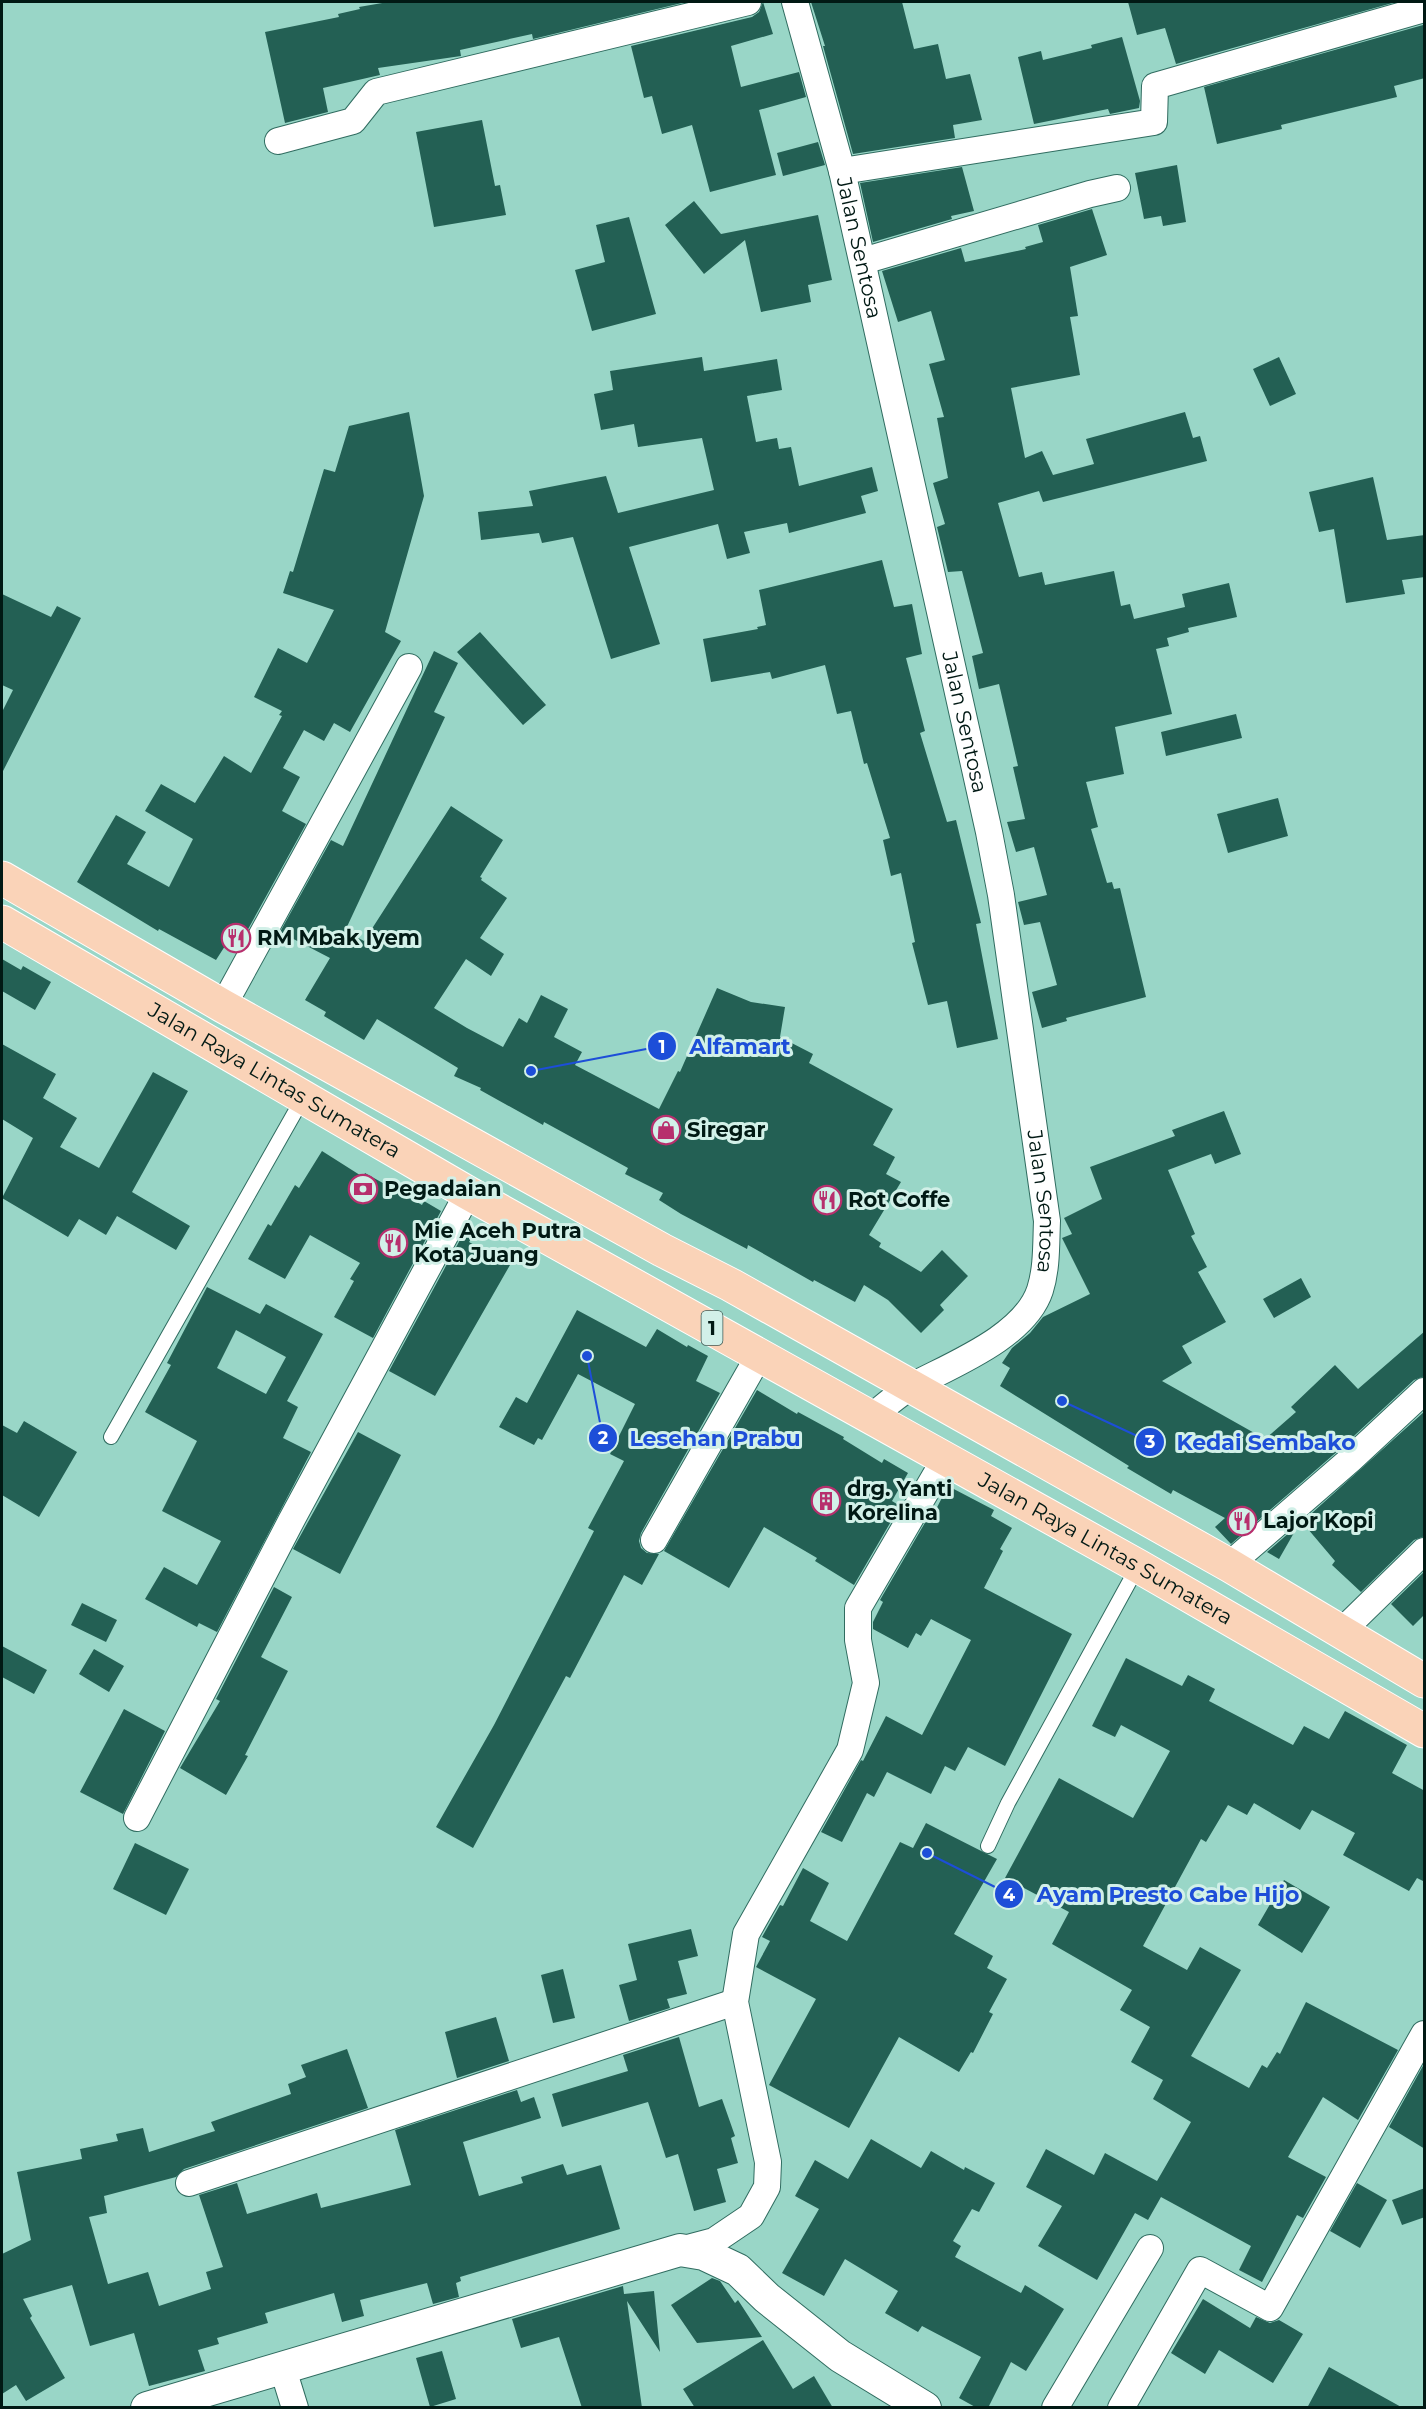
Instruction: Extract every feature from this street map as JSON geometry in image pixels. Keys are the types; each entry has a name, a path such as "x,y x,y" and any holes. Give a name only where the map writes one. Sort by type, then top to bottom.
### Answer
{"highway":[{"name":"Jalan Raya Lintas Sumatera","path":"2,878 223,1006 912,1386 1229,1565 1425,1681"},
{"name":"Jalan Raya Lintas Sumatera","path":"2,922 468,1192 1138,1566 1425,1731"}],"street":[{"path":"278,141 353,121 376,92 748,2"},
{"name":"Jalan Sentosa","path":"795,2 842,171 1001,895 1047,1221 1046,1263 1040,1292 1023,1317 1000,1338 912,1386 870,1418"},
{"path":"842,171 1154,122 1155,86 1425,9"},
{"path":"862,261 1117,188"},
{"path":"223,1006 409,667"},
{"path":"136,1818 291,1521 468,1192"},
{"path":"654,1540 760,1354"},
{"path":"1229,1565 1350,1460 1425,1391"},
{"path":"147,2408 282,2366 714,2241 734,2230 751,2216 767,2187 768,2162 735,2002 746,1934 850,1750 866,1683 858,1640 858,1608 945,1459"},
{"path":"1341,1632 1425,1551"},
{"path":"189,2183 735,2002"},
{"path":"1121,2408 1200,2270 1270,2308 1425,2034"},
{"path":"1055,2408 1150,2248"},
{"path":"680,2250 704,2254 738,2270 767,2298 840,2356 925,2408"},
{"path":"282,2366 295,2408"}],"lane":[{"path":"111,1437 303,1098"},
{"path":"988,1846 1008,1803 1138,1566"}],"building":[{"path":"388,2 686,2 533,39 532,34 460,50 461,56 378,68 380,75 323,88 328,112 285,123 265,32 339,17 338,14 360,9 359,7"},
{"path":"763,2 773,34 731,46 741,87 799,72 806,97 759,110 776,175 710,192 692,125 662,134 652,96 644,98 631,46 752,17 759,12"},
{"path":"811,2 902,2 914,49 938,44 946,79 970,74 982,120 953,125 955,138 853,154"},
{"path":"1128,2 1396,2 1176,64 1165,28 1137,35"},
{"path":"1423,25 1425,78 1394,86 1397,97 1281,125 1282,129 1217,144 1204,87"},
{"path":"1122,37 1140,101 1139,108 1110,114 1108,109 1034,124 1018,57 1041,51 1043,60 1092,48 1091,45"},
{"path":"482,120 495,186 500,185 506,215 434,227 416,132"},
{"path":"818,142 825,165 783,176 777,153"},
{"path":"1177,165 1186,222 1163,226 1161,216 1144,219 1135,173"},
{"path":"962,167 974,211 951,216 952,219 873,242 860,183"},
{"path":"694,201 721,234 818,215 832,280 808,285 811,302 761,312 745,240 704,274 665,225"},
{"path":"1092,209 1107,255 1070,267 1078,316 1070,317 1080,375 1011,388 1025,458 1042,451 1053,475 1094,464 1086,439 1185,412 1193,438 1200,436 1207,461 1043,502 1039,491 998,503 1019,577 1042,572 1045,585 1114,571 1121,606 1130,604 1134,619 1185,607 1182,594 1229,583 1237,617 1188,628 1189,632 1167,638 1169,646 1156,649 1172,714 1115,727 1124,774 1086,782 1098,827 1091,829 1107,883 1112,882 1114,889 1120,888 1146,997 1066,1018 1067,1021 1042,1028 1032,992 1057,985 1040,922 1024,925 1018,902 1047,895 1034,847 1016,852 1007,822 1025,819 1013,767 1018,766 999,684 979,689 972,656 983,653 962,571 948,572 937,527 945,524 933,483 948,478 937,418 944,417 929,364 945,360 931,311 898,322 882,271 961,248 965,262 1026,249 1025,247 1043,242 1038,225"},
{"path":"629,217 656,314 592,331 575,270 605,262 596,225"},
{"path":"702,357 704,371 777,359 782,390 747,396 756,442 777,438 779,449 791,447 799,486 872,467 878,491 861,496 866,513 789,533 787,523 744,532 750,553 727,559 718,524 629,547 660,644 611,659 573,537 542,543 539,533 481,540 478,512 533,506 529,491 606,476 618,513 714,490 702,438 638,447 634,424 601,430 594,394 613,390 610,371"},
{"path":"1279,357 1296,394 1270,406 1253,369"},
{"path":"409,412 424,496 385,632 401,641 350,732 334,723 324,741 304,730 283,768 300,777 282,811 306,824 236,951 225,946 216,960 159,929 158,931 77,882 116,815 146,832 127,864 169,887 193,839 145,811 161,784 195,803 224,756 251,773 282,716 279,715 282,711 254,697 278,648 307,663 334,610 283,593 290,571 293,572 324,469 335,472 349,426"},
{"path":"1373,477 1387,540 1425,535 1425,577 1402,580 1405,594 1346,603 1334,529 1319,532 1309,492"},
{"path":"882,560 894,607 912,604 922,654 906,658 925,731 920,733 947,822 956,820 981,923 976,924 998,1039 957,1048 947,1001 928,1005 912,943 915,942 901,873 891,876 883,840 890,838 867,763 864,764 851,711 837,714 825,665 772,679 770,672 711,682 703,639 758,629 757,627 766,625 759,590"},
{"path":"2,594 51,617 57,606 81,618 2,773 2,712 13,690 2,685"},
{"path":"480,632 546,705 523,725 457,652"},
{"path":"434,651 458,663 434,712 445,717 345,931 364,941 451,806 503,840 480,877 507,898 480,938 504,954 491,976 466,959 434,1008 467,1028 503,1047 519,1018 527,1023 541,995 568,1009 554,1037 582,1052 575,1065 659,1109 678,1071 680,1072 717,988 751,1002 785,1007 780,1037 813,1054 809,1063 893,1109 873,1145 895,1157 886,1174 901,1182 869,1235 881,1243 879,1247 921,1272 942,1250 968,1276 940,1305 944,1310 921,1333 888,1300 864,1285 855,1302 814,1280 813,1282 748,1245 747,1249 681,1214 659,1200 663,1193 625,1174 628,1168 544,1122 543,1125 480,1090 481,1088 454,1076 458,1068 377,1019 364,1040 324,1016 326,1012 305,1000 330,958 280,932 331,840 343,846"},
{"path":"1236,714 1242,738 1166,756 1161,732"},
{"path":"1278,798 1288,836 1228,853 1217,814"},
{"path":"2,959 21,970 23,966 51,982 35,1010 2,991"},
{"path":"2,1044 56,1074 43,1098 77,1118 60,1147 99,1168 153,1072 188,1091 132,1192 190,1226 176,1250 117,1216 106,1235 79,1219 68,1237 2,1198 33,1138 2,1119"},
{"path":"1224,1111 1241,1154 1215,1164 1211,1154 1168,1170 1195,1234 1191,1236 1207,1267 1198,1272 1226,1322 1182,1346 1192,1363 1162,1381 1265,1439 1296,1412 1291,1407 1335,1365 1358,1389 1425,1331 1425,1376 1414,1380 1340,1449 1231,1544 1215,1527 1225,1518 1173,1490 1171,1494 1000,1386 1010,1368 1002,1363 1012,1348 1030,1333 1043,1317 1090,1294 1062,1238 1072,1234 1064,1218 1102,1199 1090,1167 1175,1136 1172,1130"},
{"path":"322,1151 363,1177 365,1173 422,1205 424,1201 441,1211 373,1338 334,1317 354,1281 350,1279 360,1263 310,1235 285,1279 248,1259 268,1224 271,1226 295,1185 299,1188"},
{"path":"467,1227 475,1232 469,1242 510,1265 435,1396 389,1371"},
{"path":"1301,1278 1311,1297 1274,1318 1263,1299"},
{"path":"207,1287 260,1314 266,1304 323,1334 287,1401 298,1407 283,1438 311,1452 217,1632 199,1623 197,1627 145,1599 164,1567 197,1585 221,1541 162,1511 197,1441 145,1412 171,1365 167,1363","holes":["236,1330 286,1357 266,1394 217,1368"]},
{"path":"577,1310 646,1347 657,1329 687,1347 688,1345 708,1356 696,1381 720,1393 641,1533 639,1541 641,1548 647,1553 659,1554 642,1585 624,1575 570,1678 566,1676 473,1848 436,1827 494,1725 594,1531 588,1528 624,1461 610,1454 635,1404 578,1374 542,1440 538,1438 534,1445 499,1427 516,1397 527,1403"},
{"path":"757,1390 797,1414 798,1412 844,1437 843,1439 882,1463 884,1459 908,1473 892,1501 900,1506 854,1585 815,1561 817,1558 764,1527 729,1588 664,1551"},
{"path":"1425,1411 1425,1536 1414,1540 1361,1592 1332,1565 1335,1561 1302,1522"},
{"path":"24,1421 77,1452 39,1517 2,1495 2,1425 17,1433"},
{"path":"358,1432 401,1455 340,1574 293,1549"},
{"path":"948,1486 994,1510 991,1516 1012,1528 1000,1549 1003,1551 984,1588 1072,1634 1005,1766 968,1747 955,1771 945,1766 931,1794 887,1772 874,1797 867,1793 842,1842 821,1832 861,1760 863,1761 886,1716 922,1735 971,1640 931,1619 921,1636 916,1633 908,1648 873,1629 873,1622 883,1602 880,1600 926,1521 929,1523"},
{"path":"1299,1524 1279,1559 1267,1552"},
{"path":"1425,1571 1425,1614 1413,1626 1391,1604"},
{"path":"274,1587 292,1597 261,1657 288,1671 245,1755 248,1756 226,1795 180,1768 220,1701 216,1699"},
{"path":"82,1603 117,1620 106,1642 71,1625"},
{"path":"2,1646 47,1670 34,1694 2,1677"},
{"path":"94,1649 124,1666 109,1692 79,1674"},
{"path":"1126,1658 1182,1686 1188,1675 1215,1689 1209,1701 1293,1745 1304,1726 1329,1739 1345,1711 1407,1745 1392,1773 1425,1791 1425,1882 1417,1878 1409,1891 1343,1855 1355,1833 1312,1810 1300,1830 1254,1803 1247,1815 1228,1805 1206,1842 1201,1839 1143,1946 1187,1970 1200,1947 1241,1970 1191,2056 1249,2088 1262,2065 1267,2068 1277,2052 1280,2054 1306,2002 1398,2050 1358,2120 1323,2097 1288,2157 1326,2177 1303,2218 1297,2215 1262,2282 1239,2270 1251,2246 1161,2197 1148,2220 1135,2213 1097,2280 1038,2246 1062,2206 1026,2187 1046,2149 1094,2175 1105,2153 1157,2181 1191,2122 1153,2099 1163,2080 1131,2062 1150,2027 1120,2010 1132,1990 1052,1944 1069,1912 1005,1878 1059,1778 1133,1818 1170,1751 1121,1725 1115,1737 1092,1726"},
{"path":"124,1709 165,1731 123,1814 80,1792"},
{"path":"926,1823 997,1859 954,1934 993,1956 987,1968 1007,1979 989,2012 993,2014 973,2053 971,2052 959,2072 899,2037 849,2128 769,2085 816,1999 756,1967 770,1941 762,1937 780,1905 783,1906 803,1868 829,1883 810,1921 847,1941 900,1842 913,1848"},
{"path":"135,1843 189,1869 166,1915 113,1889"},
{"path":"1284,1880 1330,1907 1302,1953 1258,1925"},
{"path":"691,1929 698,1956 678,1961 687,1994 667,1999 670,2008 629,2021 619,1985 637,1980 628,1944"},
{"path":"563,1969 575,2018 553,2023 541,1975"},
{"path":"496,2017 509,2061 457,2078 445,2032"},
{"path":"679,2037 699,2107 722,2099 735,2136 731,2138 738,2163 717,2169 726,2202 694,2211 678,2154 666,2158 648,2102 562,2127 552,2094 628,2071 623,2055"},
{"path":"347,2049 368,2108 184,2169 176,2177 104,2196 107,2213 89,2217 108,2284 148,2272 159,2306 211,2289 206,2272 223,2267 199,2195 237,2183 247,2214 317,2193 321,2208 411,2185 395,2130 517,2090 521,2102 534,2097 541,2118 463,2142 479,2196 523,2183 521,2177 563,2164 567,2175 601,2165 620,2229 460,2277 461,2281 456,2283 459,2297 433,2304 427,2283 360,2300 364,2316 342,2322 334,2293 265,2313 268,2323 217,2338 219,2344 198,2350 205,2371 149,2386 134,2333 90,2346 72,2285 23,2299 32,2316 30,2318 65,2378 26,2401 16,2385 2,2394 2,2254 31,2240 17,2172 82,2159 80,2149 118,2141 116,2134 143,2128 149,2152 215,2131 211,2122 291,2094 288,2084 306,2077 301,2065"},
{"path":"1425,2064 1425,2149 1389,2127"},
{"path":"871,2139 921,2168 931,2151 964,2170 965,2167 995,2183 979,2212 972,2209 953,2241 961,2246 955,2257 1021,2293 1025,2285 1064,2309 1026,2371 1011,2362 988,2408 977,2408 959,2398 981,2357 922,2326 918,2332 885,2313 898,2291 845,2259 824,2296 782,2273 819,2209 795,2196 815,2160 848,2179"},
{"path":"1357,2183 1387,2200 1360,2248 1330,2231"},
{"path":"1425,2188 1425,2217 1402,2225 1392,2200"},
{"path":"712,2278 720,2281 735,2303 738,2300 762,2337 697,2343 671,2305"},
{"path":"623,2286 624,2294 654,2291 660,2352 627,2301 642,2408 582,2408 559,2337 521,2348 512,2319"},
{"path":"1203,2299 1250,2328 1256,2317 1270,2323 1279,2320 1303,2334 1273,2383 1219,2350 1205,2374 1171,2353"},
{"path":"763,2340 793,2389 814,2376 833,2408 695,2408 683,2389"},
{"path":"442,2351 456,2399 430,2407 416,2358"},
{"path":"1329,2367 1403,2408 1307,2408"}],"place":[{"name":"RM Mbak Iyem","path":"236,938"},
{"name":"Alfamart","path":"531,1071"},
{"name":"Siregar","path":"666,1130"},
{"name":"Pegadaian","path":"363,1189"},
{"name":"Rot Coffe","path":"827,1200"},
{"name":"Mie Aceh Putra Kota Juang","path":"393,1243"},
{"name":"Lesehan Prabu","path":"587,1356"},
{"name":"Kedai Sembako","path":"1062,1401"},
{"name":"drg. Yanti Korelina","path":"826,1501"},
{"name":"Lajor Kopi","path":"1242,1521"},
{"name":"Ayam Presto Cabe Hijo","path":"927,1853"}]}
